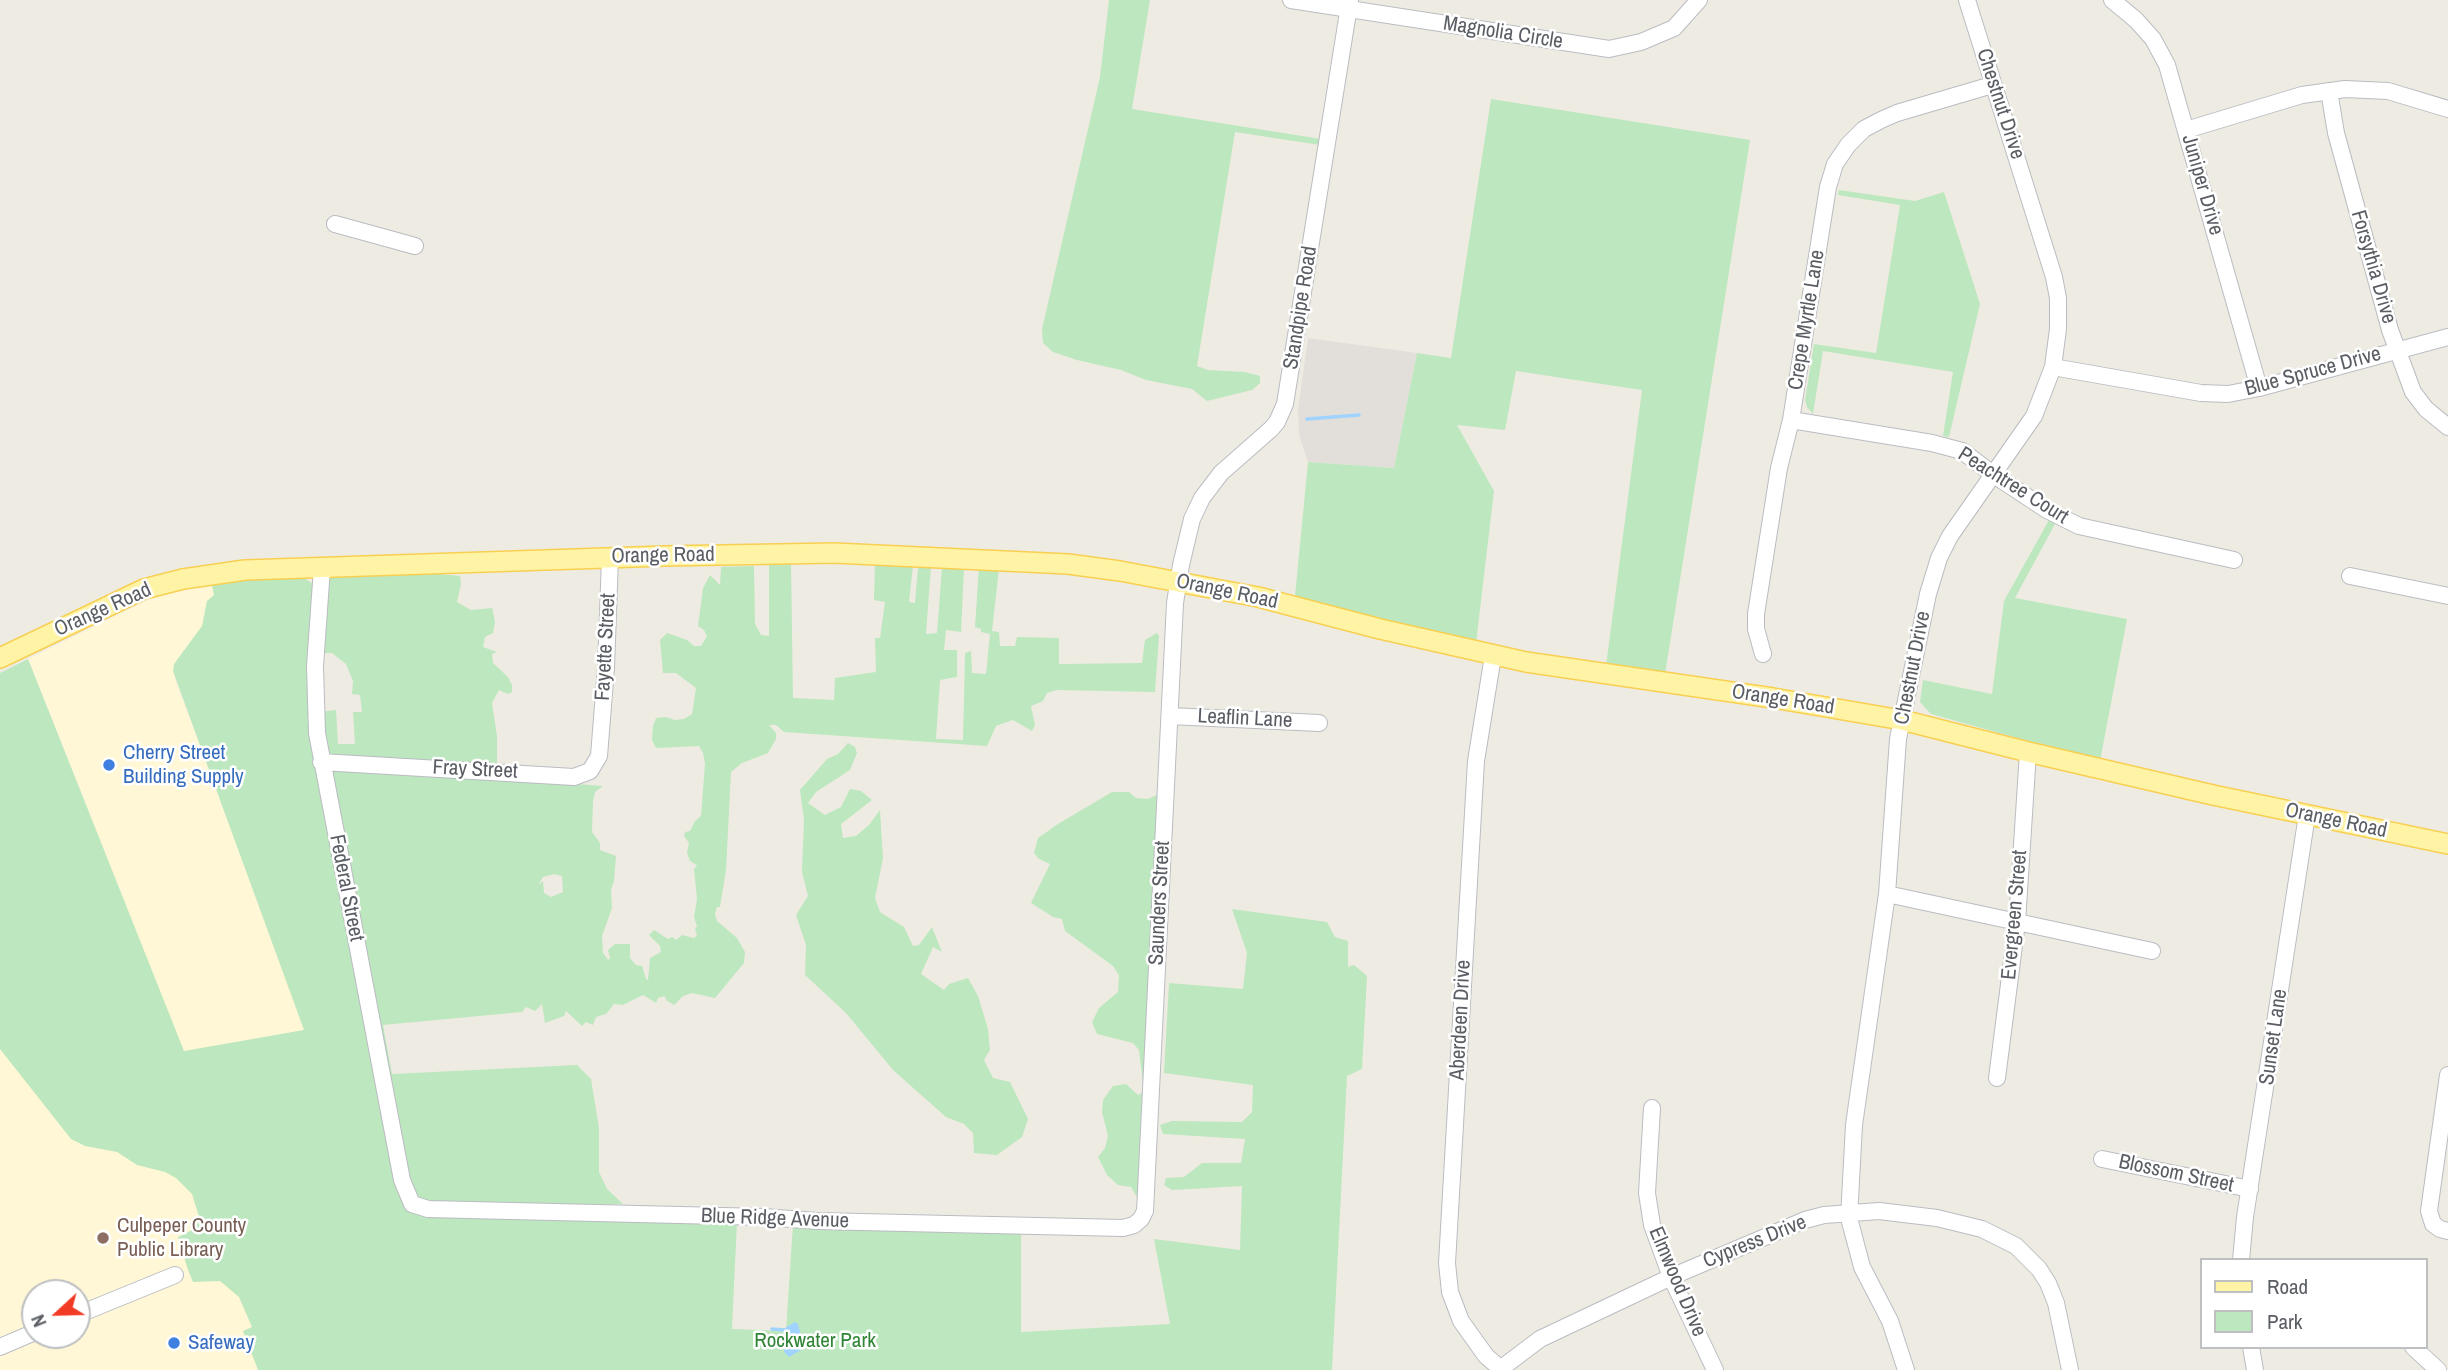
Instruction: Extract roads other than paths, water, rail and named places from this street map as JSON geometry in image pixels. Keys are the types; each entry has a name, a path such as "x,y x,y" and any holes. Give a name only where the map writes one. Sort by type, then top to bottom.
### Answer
{"main road":[{"name":"Orange Road","path":"0,658 144,589 216,573 610,558 834,553 1087,566 1258,597 1493,656 1902,720 2028,752 2448,844"}],"street":[{"name":"Magnolia Circle","path":"1291,0 1349,5 1609,49 1641,42 1674,28 1699,0"},
{"name":"Chestnut Drive","path":"1906,1370 1890,1321 1862,1267 1854,1243 1849,1213 1854,1125 1887,894 1898,738 1928,594 1939,558 1950,536 2034,416 2053,367 2058,313 2054,277 2024,174 1992,85 1967,0"},
{"name":"Juniper Drive","path":"2112,0 2153,39 2167,65 2259,388"},
{"name":"Standpipe Road","path":"1178,582 1188,528 1202,498 1221,473 1271,429 1285,404 1349,5"},
{"name":"Crepe Myrtle Lane","path":"1763,654 1756,629 1756,614 1779,468 1791,420 1828,187 1835,164 1848,145 1864,129 1881,120 1992,85"},
{"path":"2186,130 2302,95 2329,91 2388,91 2448,109"},
{"name":"Forsythia Drive","path":"2329,91 2336,133 2398,350 2413,391 2426,410 2448,427"},
{"path":"335,224 415,246"},
{"name":"Blue Spruce Drive","path":"2053,367 2201,393 2228,394 2448,337"},
{"name":"Peachtree Court","path":"1791,420 1956,449 2048,510 2079,526 2234,560"},
{"name":"Fayette Street","path":"600,736 606,668 610,558"},
{"name":"Federal Street","path":"322,568 315,696 321,762 402,1180 407,1198 412,1204"},
{"path":"2350,576 2448,596"},
{"name":"Saunders Street","path":"1138,1222 1144,1210 1178,582"},
{"name":"Aberdeen Drive","path":"1493,656 1476,761 1447,1263 1450,1292 1461,1321 1478,1347 1500,1369"},
{"name":"Leaflin Lane","path":"1170,716 1320,723"},
{"name":"Fray Street","path":"321,762 574,777 582,776 596,765 600,736"},
{"name":"Evergreen Street","path":"1997,1078 2017,922 2028,752"},
{"name":"Sunset Lane","path":"2241,1258 2307,815"},
{"path":"1887,894 2152,951"},
{"path":"2440,1228 2429,1211 2448,1075"},
{"name":"Elmwood Drive","path":"1652,1108 1648,1209 1651,1225 1671,1277 1715,1370"},
{"name":"Blossom Street","path":"2102,1159 2250,1189"},
{"name":"Blue Ridge Avenue","path":"412,1204 438,1209 764,1217 846,1222 1123,1228 1138,1222"},
{"name":"Cypress Drive","path":"1500,1369 1540,1339 1671,1277 1805,1220 1879,1211 1937,1218 1982,1229 2016,1246 2039,1269 2048,1283 2056,1303 2070,1370"},
{"path":"91,1309 175,1275"},
{"path":"0,1347 21,1338"},
{"path":"2251,1349 2255,1370"},
{"path":"2415,1349 2438,1370"}],"water":[{"path":"795,1322 801,1336 801,1350 789,1357 784,1352 785,1328"}],"waterway":[{"path":"1307,419 1359,415"},
{"path":"772,1329 784,1330"},
{"path":"801,1341 817,1336"}],"place":[{"name":"Cherry Street Building Supply","path":"109,765"},
{"name":"Culpeper County Public Library","path":"103,1238"},
{"name":"Safeway","path":"174,1343"}],"park label":[{"name":"Rockwater Park","path":"815,1341"}]}
